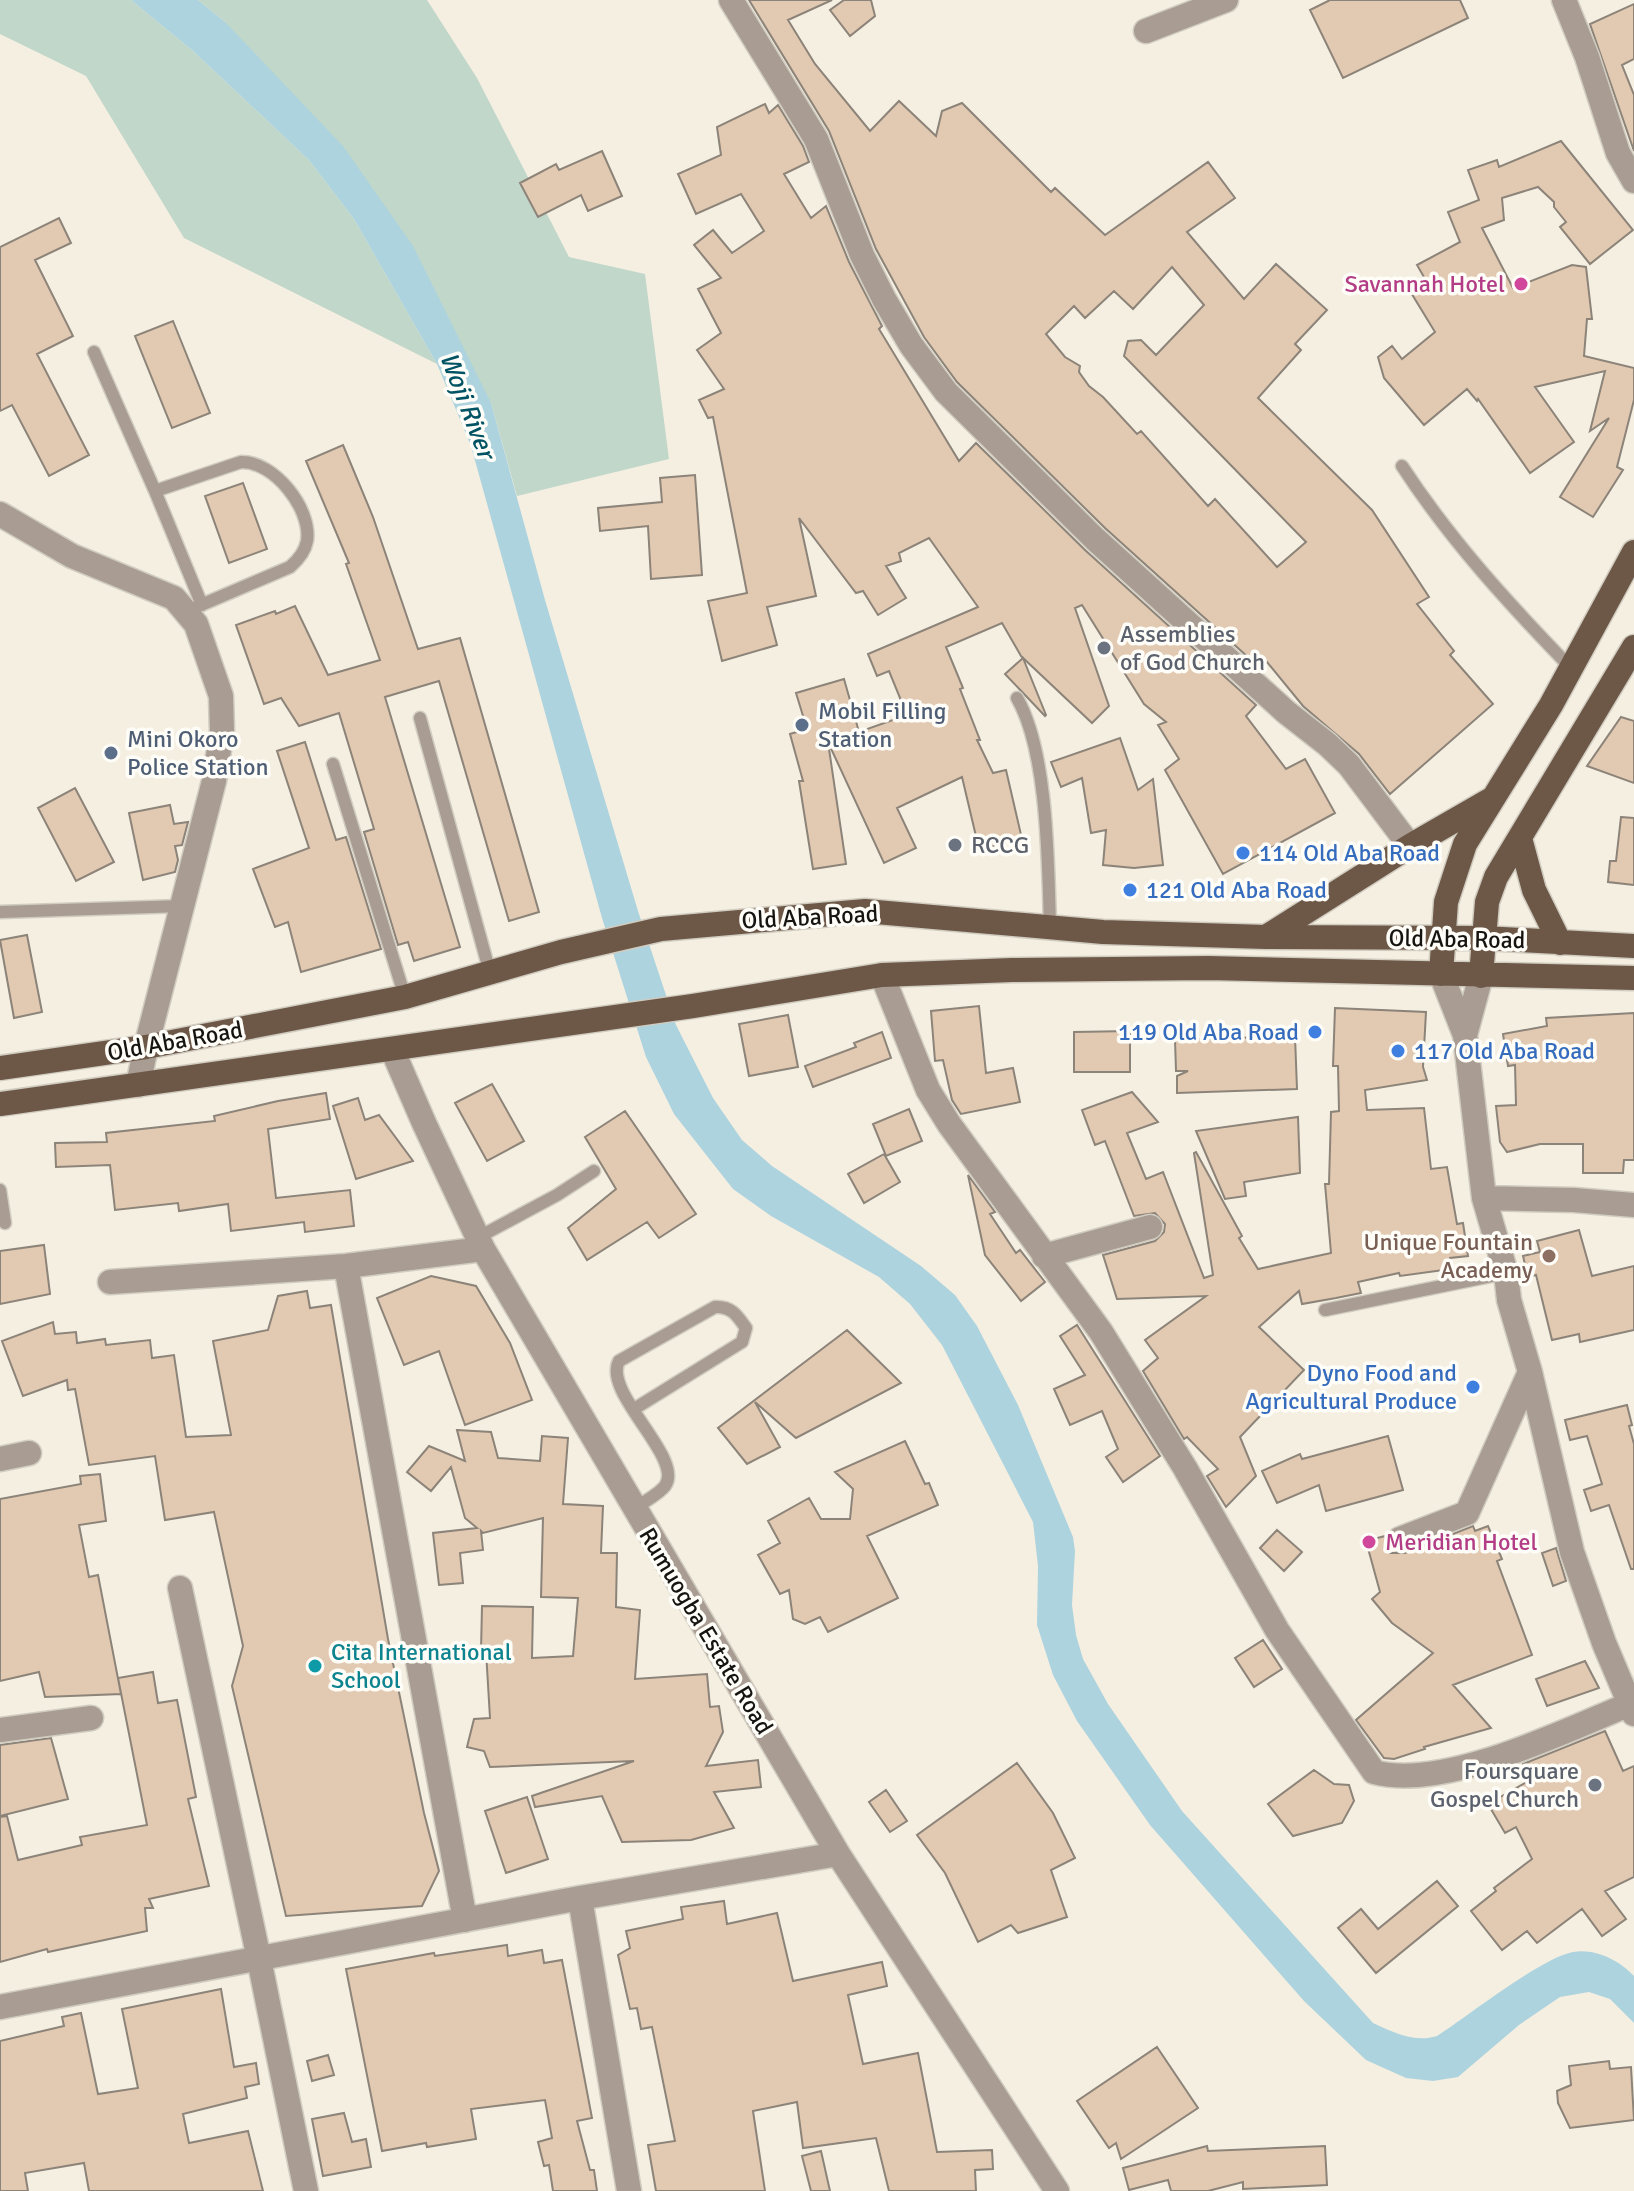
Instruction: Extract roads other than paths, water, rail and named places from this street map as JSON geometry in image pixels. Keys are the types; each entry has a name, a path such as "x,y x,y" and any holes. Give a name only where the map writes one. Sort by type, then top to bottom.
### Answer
{"main road":[{"path":"1441,974 1446,902 1465,844 1571,668 1634,552"},
{"path":"1481,976 1491,888 1634,647"},
{"path":"1266,937 1410,846 1492,799"},
{"path":"1520,838 1534,890 1560,943"},
{"name":"Old Aba Road","path":"0,1068 146,1047 405,997 561,952 661,929 865,911 1103,932 1266,937 1484,938 1634,946"},
{"name":"Old Aba Road","path":"0,1104 693,1006 882,975 1104,968 1634,978"}],"street":[{"path":"731,0 816,139 862,255 884,299 911,345 946,392 1095,539 1349,765 1410,846"},
{"path":"1146,31 1226,0"},
{"path":"1564,0 1587,57 1618,153 1634,181"},
{"path":"0,514 72,556 194,608 196,624 221,696 222,731 214,781 138,1085"},
{"path":"882,975 928,1090 949,1124 1101,1332 1185,1468 1277,1630 1374,1772 1388,1776 1428,1773 1486,1762 1632,1709 1604,1643 1572,1552 1530,1372 1509,1300 1506,1273 1484,1198 1465,1035 1441,974"},
{"path":"1465,1035 1481,976"},
{"name":"Rumuogba Estate Road","path":"392,1049 480,1243 634,1509 838,1854 1057,2191"},
{"path":"1484,1198 1634,1205"},
{"path":"1044,1256 1150,1227"},
{"path":"110,1282 346,1266 480,1243"},
{"path":"346,1266 465,1920"},
{"path":"1400,1539 1467,1513 1530,1372"},
{"path":"0,1459 29,1453"},
{"path":"180,1588 306,2191"},
{"path":"0,1730 91,1718"},
{"path":"0,2007 580,1898 838,1854"},
{"path":"580,1898 629,2191"}],"lane":[{"path":"94,352 155,491 194,608 290,567 299,560 307,541 304,520 293,496 271,471 251,461 155,491"},
{"path":"1402,466 1435,516 1473,564 1571,668"},
{"path":"1017,698 1028,717 1035,744 1047,844 1050,927"},
{"path":"420,718 490,973"},
{"path":"333,764 405,997"},
{"path":"0,912 182,906"},
{"path":"480,1243 594,1171"},
{"path":"0,1190 5,1223"},
{"path":"1325,1310 1506,1273"},
{"path":"634,1409 742,1342 746,1328 733,1311 724,1306 715,1307 619,1361 615,1369 616,1378 669,1475 664,1487 634,1509"}],"water":[{"name":"Woji River","path":"131,0 198,0 225,22 343,146 413,246 491,403 545,600 638,911 676,1025 713,1098 742,1140 772,1166 921,1266 955,1295 977,1326 1018,1405 1073,1537 1072,1605 1083,1659 1108,1704 1182,1811 1373,2023 1412,2038 1437,2036 1543,1965 1581,1951 1606,1956 1634,1976 1634,2023 1610,1999 1589,1992 1560,1997 1519,2025 1458,2077 1433,2081 1406,2078 1366,2060 1304,2001 1150,1825 1077,1721 1053,1675 1037,1625 1038,1566 1033,1522 942,1345 910,1304 879,1277 771,1216 733,1189 674,1114 646,1057 602,918 471,446 437,364 354,219 309,160 193,51"}],"place":[{"name":"Savannah Hotel","path":"1521,284"},
{"name":"Assemblies of God Church","path":"1104,648"},
{"name":"Mobil Filling Station","path":"802,725"},
{"name":"Mini Okoro Police Station","path":"111,753"},
{"name":"RCCG","path":"955,845"},
{"name":"114 Old Aba Road","path":"1243,853"},
{"name":"121 Old Aba Road","path":"1130,890"},
{"name":"119 Old Aba Road","path":"1315,1032"},
{"name":"117 Old Aba Road","path":"1398,1051"},
{"name":"Unique Fountain Academy","path":"1549,1256"},
{"name":"Dyno Food and Agricultural Produce","path":"1473,1387"},
{"name":"Meridian Hotel","path":"1369,1542"},
{"name":"Cita International School","path":"315,1666"},
{"name":"Foursquare Gospel Church","path":"1595,1785"}]}
